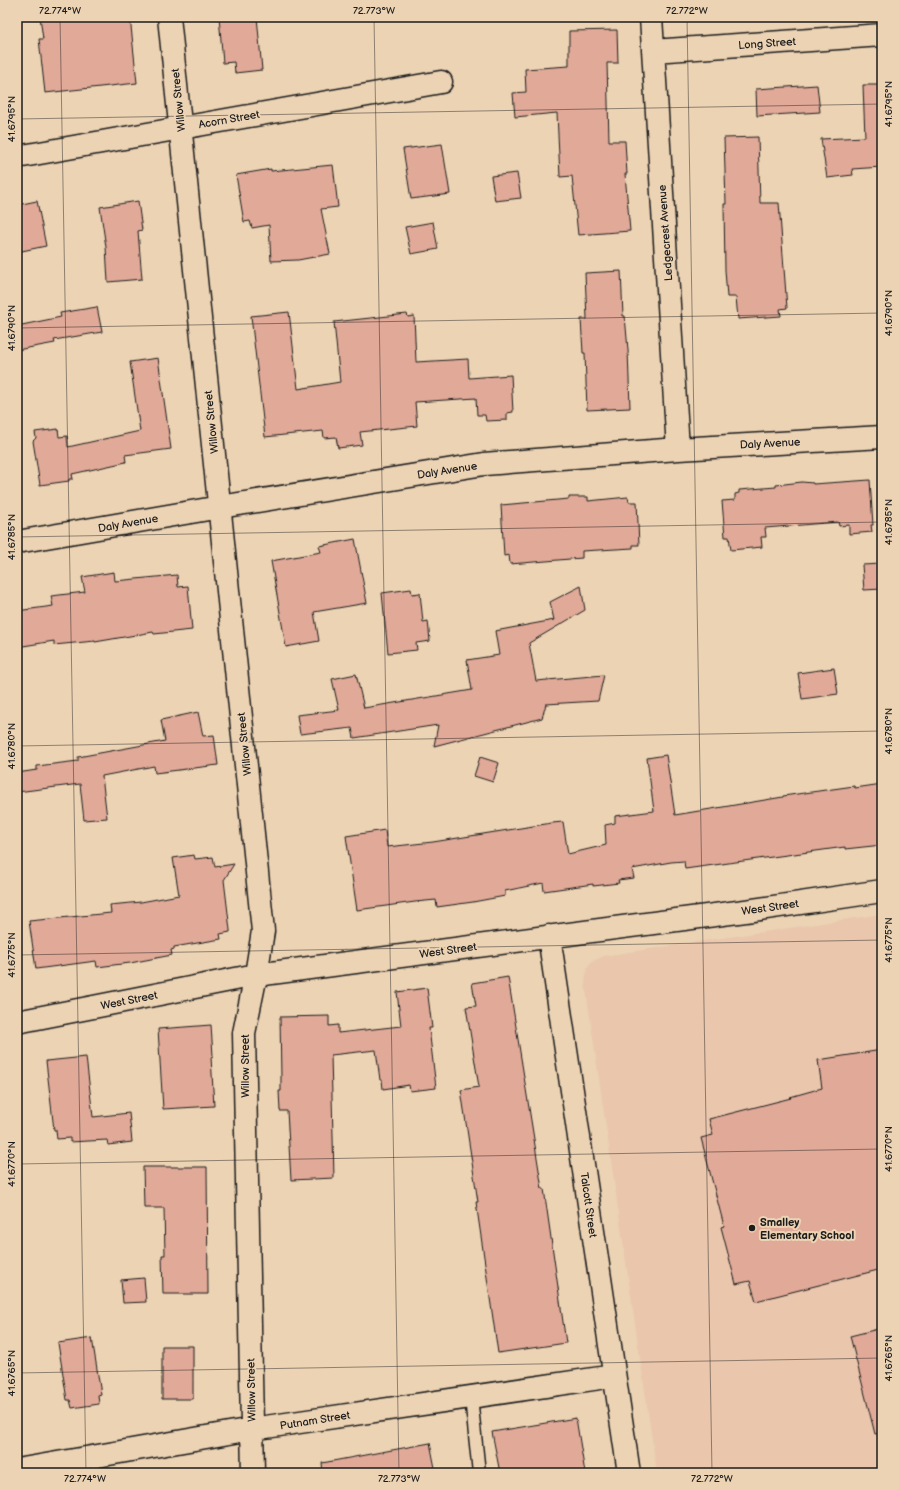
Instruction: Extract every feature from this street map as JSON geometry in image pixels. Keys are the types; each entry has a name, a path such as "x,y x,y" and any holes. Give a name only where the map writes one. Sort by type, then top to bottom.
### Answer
{"street":[{"name":"Willow Street","path":"169,17 263,931 244,1033 253,1473"},
{"name":"Ledgecrest Avenue","path":"651,17 678,448"},
{"name":"Long Street","path":"653,51 882,36"},
{"name":"Acorn Street","path":"17,157 441,82"},
{"name":"Daly Avenue","path":"17,542 484,464 678,448 882,437"},
{"name":"West Street","path":"17,1022 256,975 753,910 882,891"},
{"name":"Talcott Street","path":"549,936 629,1473"},
{"name":"Putnam Street","path":"17,1470 252,1429 614,1376"}],"lane":[{"path":"471,1397 479,1473"}],"shaded area":[{"name":"Smalley Elementary School","path":"882,914 882,1473 657,1473 585,983 587,969 592,962 604,956"}],"building":[{"path":"40,17 130,17 137,83 45,93 39,39 43,39"},
{"path":"219,17 257,17 262,70 235,73 234,62 223,63"},
{"path":"617,30 618,63 607,63 609,141 625,141 627,174 625,174 630,231 578,235 572,176 560,177 557,113 515,117 513,93 526,92 525,69 569,66 569,31"},
{"path":"817,85 820,112 757,116 756,89"},
{"path":"863,85 882,85 882,167 852,169 853,175 827,178 821,139 865,137"},
{"path":"758,137 760,203 779,203 787,308 780,309 781,316 738,319 736,297 727,297 725,270 724,204 726,204 724,138"},
{"path":"442,144 450,194 411,199 403,149"},
{"path":"333,165 338,207 321,209 330,254 298,260 271,261 269,225 252,228 250,221 244,222 236,175 271,169 271,171"},
{"path":"517,173 521,198 495,201 491,176"},
{"path":"37,201 46,246 17,252 17,205"},
{"path":"138,201 142,230 138,231 142,279 108,282 106,247 100,207"},
{"path":"433,222 438,249 411,254 405,227"},
{"path":"621,271 623,316 625,316 628,350 630,408 587,410 585,353 583,353 581,319 587,319 585,273"},
{"path":"97,307 102,332 54,340 55,343 17,350 17,326 61,317 60,313"},
{"path":"289,312 298,389 340,382 334,322 407,314 408,317 414,316 416,362 468,359 469,378 511,375 513,412 507,413 507,420 486,421 485,415 477,415 476,398 415,402 417,426 360,432 362,445 338,448 336,437 324,438 323,431 265,437 251,316"},
{"path":"158,358 171,449 125,455 126,462 72,474 73,479 69,479 69,481 40,485 33,441 36,438 35,432 58,429 59,437 67,436 68,447 140,431 130,362"},
{"path":"870,480 873,525 871,525 872,532 849,534 849,525 839,526 838,522 765,528 766,537 761,537 762,547 731,550 729,537 725,537 722,501 735,500 735,494 739,493 739,490 776,487 776,485 802,482 813,484"},
{"path":"569,497 588,497 588,501 628,497 629,502 637,502 639,545 633,545 633,548 582,551 582,558 510,564 509,555 504,556 501,505 569,499"},
{"path":"355,539 367,603 314,612 319,641 286,647 271,561 321,552 319,546"},
{"path":"882,564 882,589 864,590 862,565"},
{"path":"114,572 115,581 177,575 178,587 188,586 192,630 154,634 153,632 95,642 54,645 54,641 17,647 17,611 53,606 51,596 85,592 82,577"},
{"path":"581,586 585,610 529,643 536,681 604,675 598,701 546,704 542,718 434,746 438,725 354,738 352,728 300,734 297,715 339,710 332,679 356,674 364,708 472,690 467,660 499,655 495,631 554,620 550,602"},
{"path":"411,589 412,594 420,593 423,622 428,621 430,641 416,643 417,650 388,653 382,593"},
{"path":"834,668 838,694 802,699 798,673"},
{"path":"198,712 203,736 214,735 218,765 155,773 154,766 102,776 107,818 84,820 80,784 17,792 17,773 37,770 37,766 78,761 78,757 165,741 161,720"},
{"path":"666,755 675,815 783,796 854,786 855,788 882,784 882,845 845,849 845,847 685,869 684,861 671,862 632,869 634,878 618,880 619,883 593,886 593,884 544,891 543,883 505,891 505,896 473,902 437,907 436,900 357,910 346,836 385,830 387,847 433,842 563,822 568,854 606,845 605,825 615,823 615,816 654,811 647,758"},
{"path":"480,757 499,763 493,782 474,776"},
{"path":"194,855 195,859 213,857 215,867 234,864 224,880 230,932 220,934 221,939 174,947 174,949 171,950 172,955 130,963 97,967 96,961 36,969 29,921 111,913 110,905 141,902 179,895 173,858"},
{"path":"508,977 542,1189 544,1189 566,1343 498,1353 476,1202 478,1202 461,1090 479,1087 466,1007 476,1006 472,983"},
{"path":"427,988 432,1028 429,1028 436,1088 410,1091 409,1085 383,1089 382,1080 380,1080 376,1050 331,1055 334,1178 291,1180 287,1111 280,1111 280,1017 329,1016 329,1026 338,1025 338,1033 401,1026 397,992"},
{"path":"211,1025 214,1106 163,1109 158,1029"},
{"path":"882,1050 882,1269 756,1301 750,1281 736,1284 721,1227 724,1226 701,1138 713,1135 709,1119 791,1098 790,1097 822,1088 818,1060"},
{"path":"86,1057 93,1117 129,1113 132,1142 108,1145 107,1140 70,1142 70,1138 57,1139 56,1130 54,1130 46,1061"},
{"path":"143,1167 207,1167 208,1294 163,1294 162,1255 165,1255 164,1208 144,1208"},
{"path":"144,1278 146,1302 123,1303 121,1280"},
{"path":"882,1328 882,1433 875,1434 850,1336"},
{"path":"92,1338 101,1394 98,1395 99,1404 72,1408 70,1400 67,1400 58,1343"},
{"path":"162,1346 193,1346 193,1399 162,1399"},
{"path":"576,1418 585,1473 500,1473 492,1432"},
{"path":"430,1443 436,1473 323,1473 322,1463"}],"place":[{"name":"Smalley Elementary School","path":"752,1228"}]}
